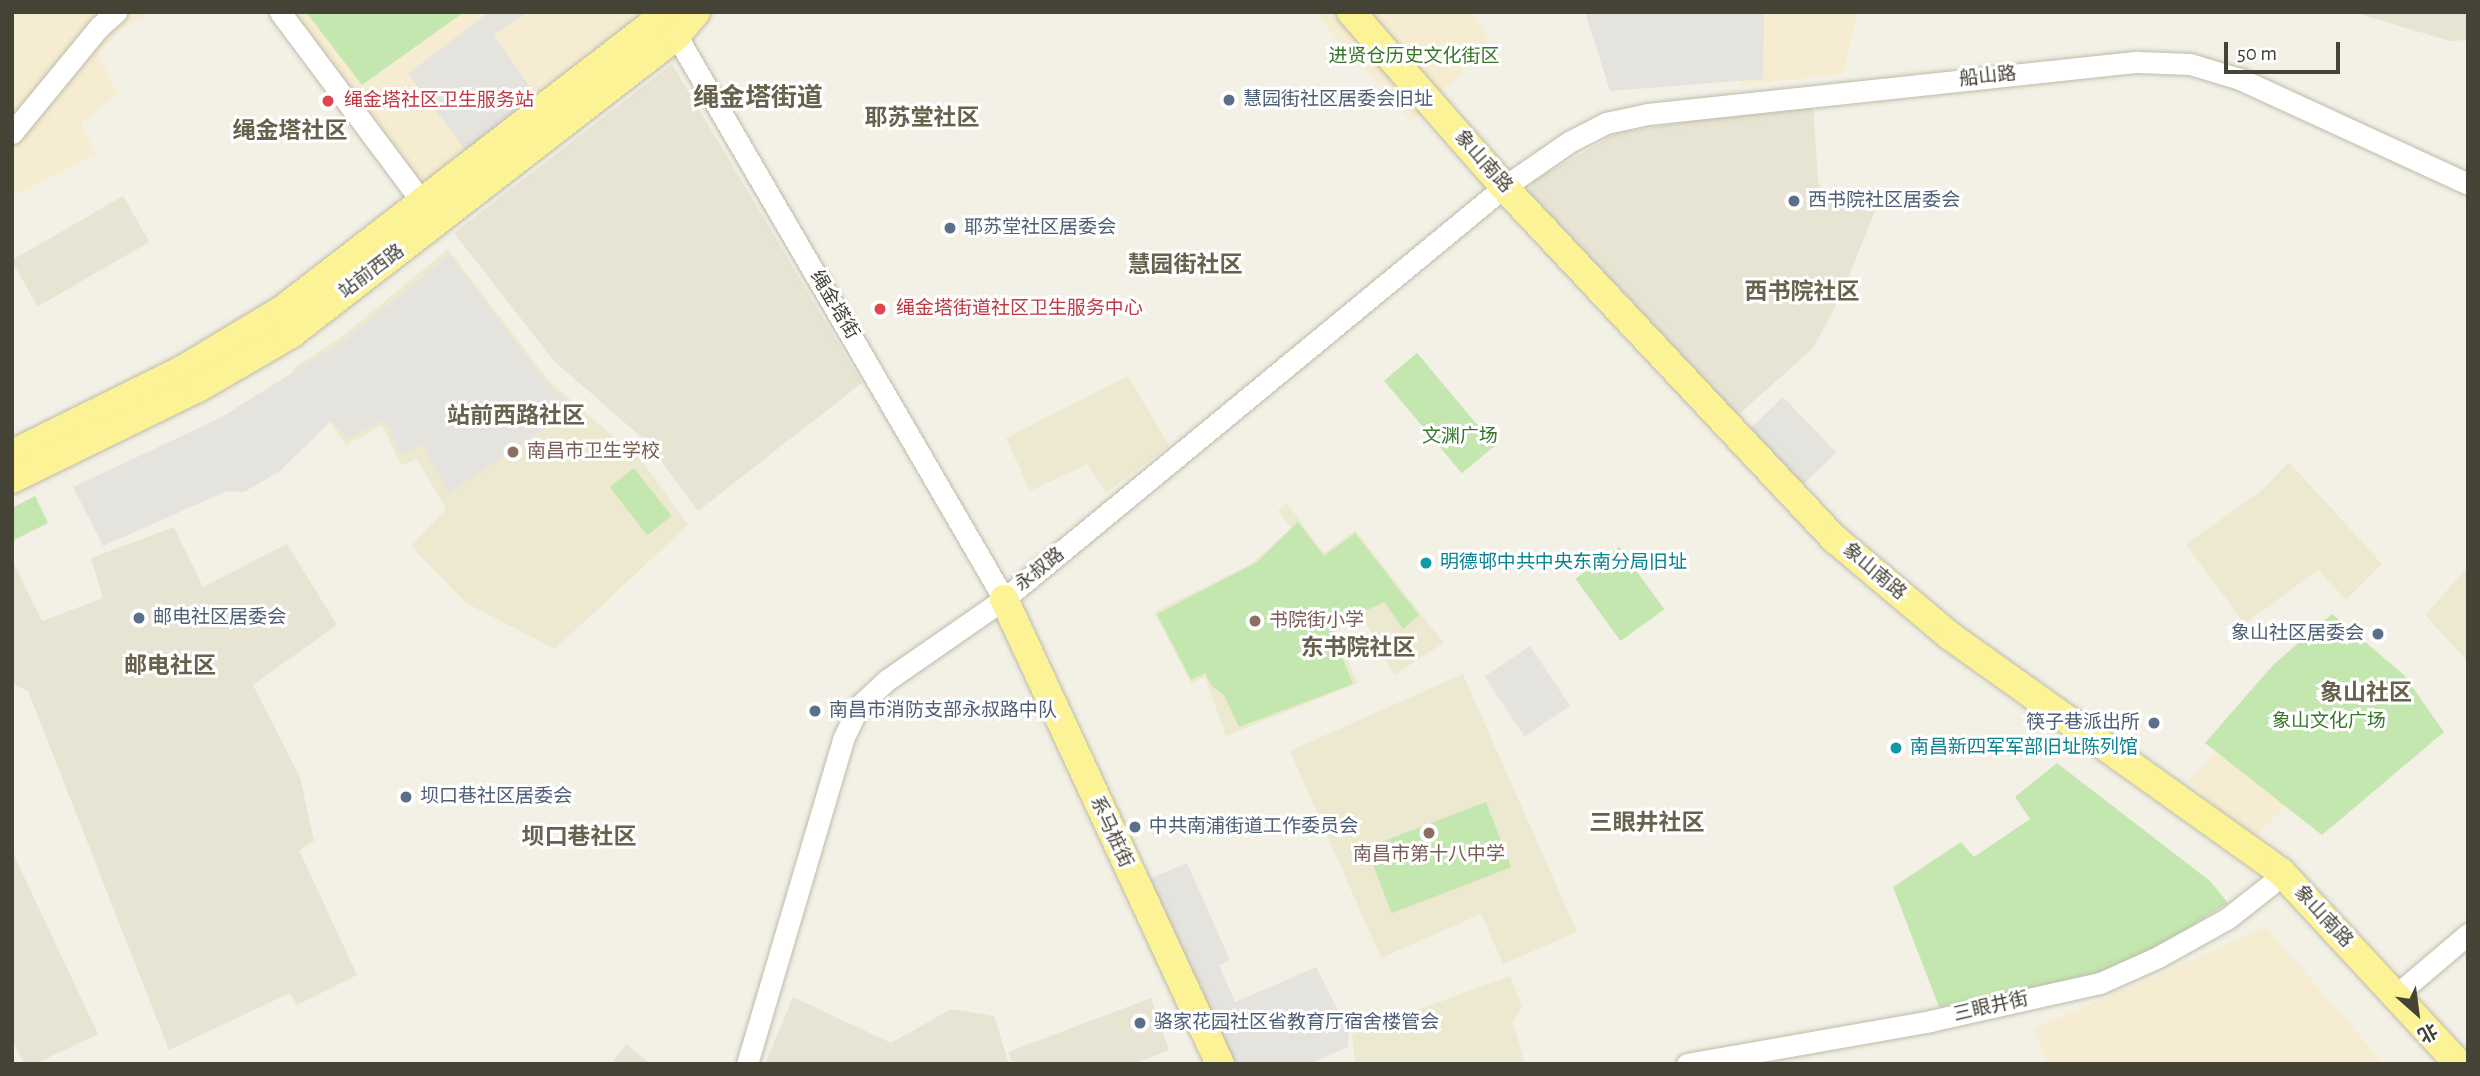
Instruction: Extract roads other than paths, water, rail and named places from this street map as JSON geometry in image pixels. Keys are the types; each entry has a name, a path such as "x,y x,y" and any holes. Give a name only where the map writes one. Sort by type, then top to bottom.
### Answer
{"main road":[{"name":"站前西路","path":"12,454 182,370 282,310 668,19 696,12"},
{"name":"象山南路","path":"1333,12 1825,551 1941,648 2271,884 2438,1064"},
{"name":"象山南路","path":"1351,12 1499,192 1836,540 1950,636 2281,872 2459,1064"},
{"name":"站前西路","path":"12,479 198,388 291,334 668,19"},
{"name":"系马桩街","path":"1004,599 1220,1064"}],"street":[{"path":"12,133 99,27 116,12"},
{"path":"280,12 422,202"},
{"name":"绳金塔街","path":"668,19 1004,599"},
{"name":"船山路","path":"1499,192 1597,127 1648,114 2137,62 2190,64 2240,79 2468,184"},
{"name":"永叔路","path":"747,1064 843,739 859,706 887,680 1004,599 1499,192"},
{"name":"三眼井街","path":"1687,1064 1930,1021 2100,983 2158,957 2228,918 2271,884"},
{"path":"2395,996 2468,934"}],"place":[{"name":"慧园街社区居委会旧址","path":"1229,100"},
{"name":"绳金塔社区卫生服务站","path":"328,101"},
{"name":"西书院社区居委会","path":"1794,201"},
{"name":"耶苏堂社区居委会","path":"950,228"},
{"name":"绳金塔街道社区卫生服务中心","path":"880,309"},
{"name":"南昌市卫生学校","path":"513,452"},
{"name":"明德邨中共中央东南分局旧址","path":"1426,563"},
{"name":"邮电社区居委会","path":"139,618"},
{"name":"书院街小学","path":"1255,621"},
{"name":"象山社区居委会","path":"2378,634"},
{"name":"南昌市消防支部永叔路中队","path":"815,711"},
{"name":"筷子巷派出所","path":"2154,723"},
{"name":"南昌新四军军部旧址陈列馆","path":"1896,748"},
{"name":"坝口巷社区居委会","path":"406,797"},
{"name":"中共南浦街道工作委员会","path":"1135,827"},
{"name":"南昌市第十八中学","path":"1429,833"},
{"name":"骆家花园社区省教育厅宿舍楼管会","path":"1140,1023"}],"district":[{"name":"绳金塔街道","path":"758,99"},
{"name":"耶苏堂社区","path":"922,119"},
{"name":"绳金塔社区","path":"290,132"},
{"name":"慧园街社区","path":"1185,266"},
{"name":"西书院社区","path":"1802,293"},
{"name":"站前西路社区","path":"516,417"},
{"name":"东书院社区","path":"1358,649"},
{"name":"邮电社区","path":"170,667"},
{"name":"象山社区","path":"2366,694"},
{"name":"三眼井社区","path":"1647,824"},
{"name":"坝口巷社区","path":"579,838"}],"park label":[{"name":"进贤仓历史文化街区","path":"1414,57"},
{"name":"文渊广场","path":"1460,437"},
{"name":"象山文化广场","path":"2329,722"}]}
